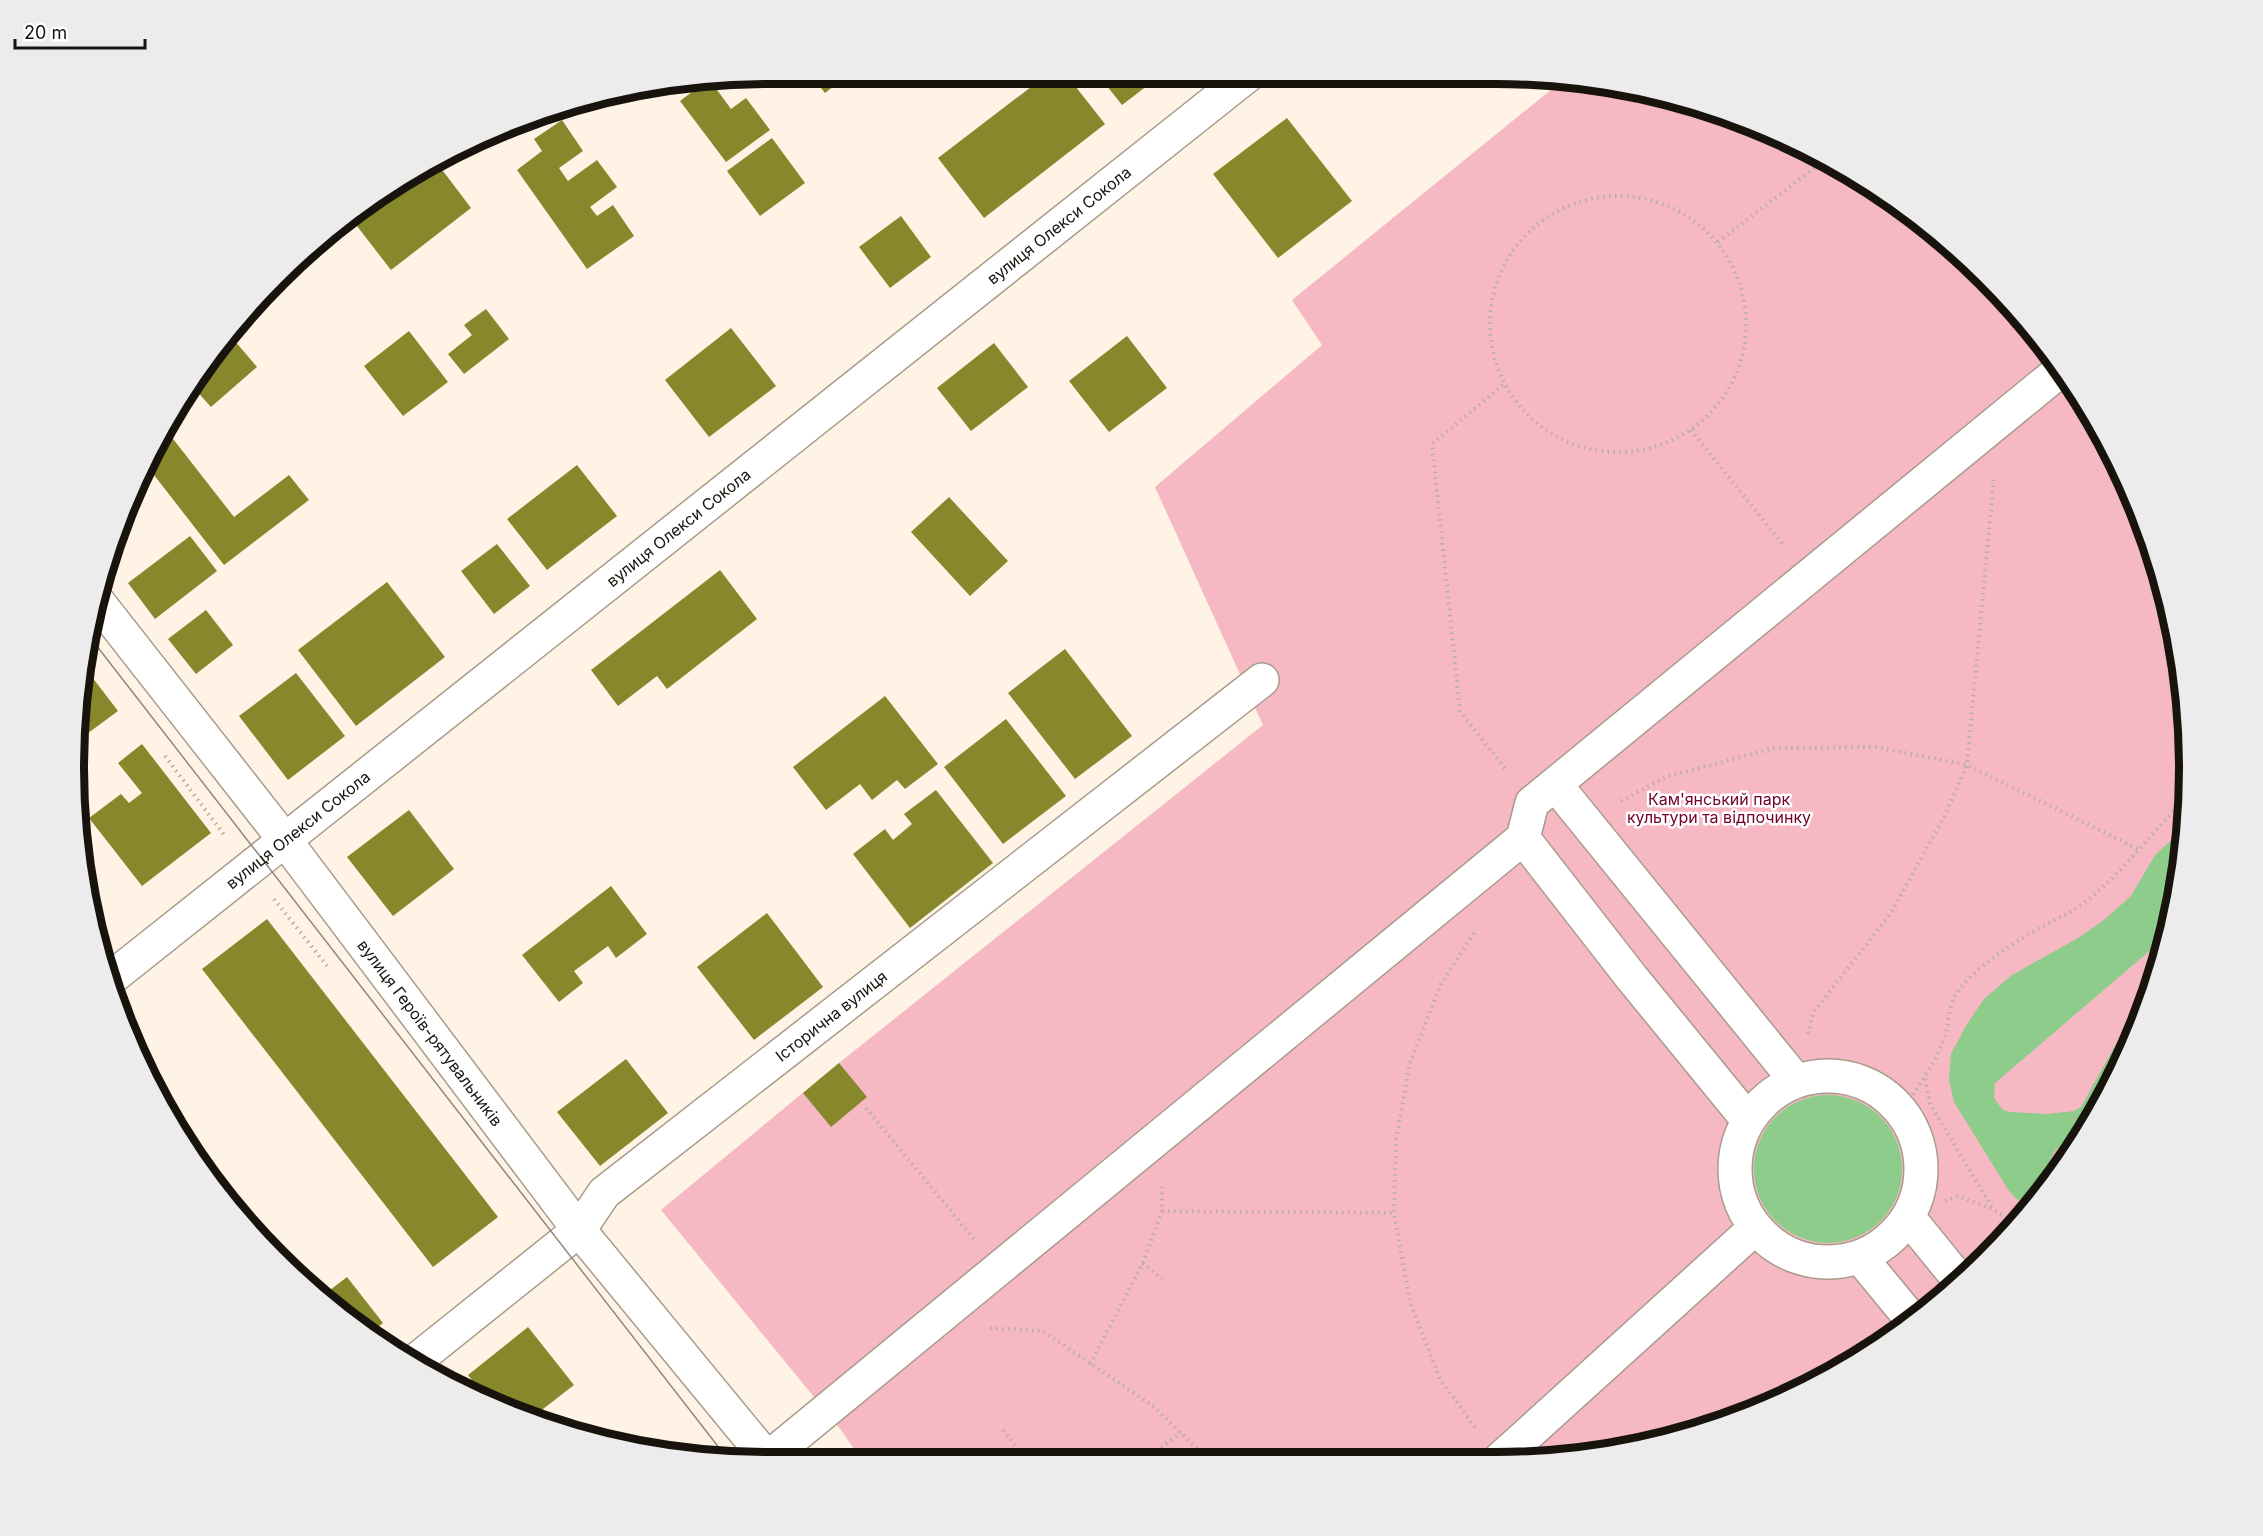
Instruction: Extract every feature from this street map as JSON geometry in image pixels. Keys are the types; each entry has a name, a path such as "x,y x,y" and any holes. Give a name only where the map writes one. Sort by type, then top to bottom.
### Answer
{"street":[{"name":"вулиця Олекси Сокола","path":"116,974 1237,84"},
{"path":"779,1452 1523,838 1543,793 2054,375"},
{"name":"вулиця Героїв-рятувальників","path":"103,608 284,839 579,1230 760,1452"},
{"name":"Історична вулиця","path":"421,1357 579,1230 604,1193 1262,680"},
{"path":"1543,793 1796,1081"},
{"path":"1523,838 1632,978 1748,1120"},
{"path":"1838,1075 1873,1086 1902,1109 1918,1142 1922,1178 1909,1216 1887,1242 1855,1260 1818,1263 1782,1253 1754,1229 1737,1197 1733,1160 1744,1124 1768,1096 1796,1081 1838,1075"},
{"path":"1909,1216 1955,1274"},
{"path":"1508,1452 1754,1229"},
{"path":"1860,1257 1906,1314"}],"path":[{"path":"1718,242 1818,166"},
{"path":"1637,197 1682,212 1718,242 1739,279 1747,321 1741,363 1722,401 1691,430 1652,449 1608,453 1566,443 1529,419 1503,385 1489,340 1492,292 1513,250 1546,217 1590,198 1637,197"},
{"path":"1503,385 1432,444 1460,711 1543,793"},
{"path":"1796,1081 1813,1013 1891,913 1944,817 1967,765 2000,419"},
{"path":"1691,430 1809,577"},
{"path":"1902,1109 1925,1079 1945,1037 1949,1007 1958,991 1982,964 2071,912 2097,893 2178,808"},
{"path":"1925,1079 1930,1104 1993,1209"},
{"path":"866,1108 998,1269"},
{"path":"2073,1133 2074,1111"},
{"path":"1090,1364 1143,1263 1162,1211 1163,1134"},
{"path":"1909,1216 1958,1196 1993,1209 2008,1220"},
{"path":"1162,1211 1394,1213"},
{"path":"1143,1263 1162,1279"},
{"path":"930,1325 1043,1331 1153,1406 1201,1452"},
{"path":"1003,1430 1020,1452"},
{"path":"1155,1452 1181,1433"}],"green space":[{"name":"Кам'янський парк культури та відпочинку","path":"1555,87 1628,97 1672,107 1757,136 1837,176 1875,199 1911,225 1979,284 2038,352 2064,388 2108,465 2143,548 2166,635 2178,723 2179,768 2178,813 2166,901 2143,988 2108,1071 2064,1148 2038,1184 1979,1252 1911,1311 1875,1337 1798,1381 1715,1416 1628,1439 1540,1451 856,1452 841,1430 661,1210 839,1063 1263,725 1155,487 1322,345 1292,300"}],"shaded area":[{"path":"2175,837 2166,901 2155,948 1995,1083 1994,1098 2002,1109 2009,1112 2048,1114 2074,1111 2081,1107 2135,1010 2108,1071 2087,1110 2067,1143 2053,1154 2049,1169 2038,1184 2022,1203 2020,1202 2009,1191 1954,1102 1949,1080 1951,1054 1984,999 2012,975 2080,937 2105,919 2131,896 2155,855"},
{"path":"1828,1095 1856,1101 1880,1117 1896,1141 1902,1169 1896,1197 1880,1221 1856,1237 1828,1243 1800,1237 1776,1221 1760,1197 1754,1169 1760,1141 1776,1117 1800,1101"}],"building":[{"path":"818,84 836,84 825,93"},
{"path":"1035,84 1074,84 1105,124 984,218 938,158"},
{"path":"1105,84 1150,84 1122,105"},
{"path":"714,86 731,109 746,98 770,130 726,162 680,101 697,88"},
{"path":"1287,118 1352,201 1278,258 1213,174"},
{"path":"562,120 583,151 559,168 568,181 597,160 617,187 590,207 597,216 613,205 634,236 587,269 517,170 542,151 534,139"},
{"path":"772,138 805,183 760,216 727,171"},
{"path":"441,168 471,208 391,270 355,223 388,199"},
{"path":"901,216 931,257 890,288 859,247"},
{"path":"486,309 509,339 464,374 448,354 472,335 464,325"},
{"path":"731,328 776,386 709,437 665,380"},
{"path":"409,331 448,382 403,416 364,366"},
{"path":"1127,336 1167,388 1109,432 1069,381"},
{"path":"234,341 257,367 211,407 197,391"},
{"path":"994,343 1028,387 971,431 937,388"},
{"path":"171,436 234,517 289,475 309,500 224,565 152,472"},
{"path":"577,465 617,516 547,570 507,519"},
{"path":"949,497 1008,561 970,596 911,532"},
{"path":"190,536 217,571 155,619 128,583"},
{"path":"497,544 530,586 494,614 461,571"},
{"path":"720,570 757,619 667,689 657,676 618,706 591,670"},
{"path":"387,582 445,657 356,726 298,650"},
{"path":"206,610 233,645 196,674 168,639"},
{"path":"1065,649 1132,736 1075,779 1008,693"},
{"path":"296,673 345,736 288,780 239,716"},
{"path":"92,677 118,711 85,736 85,723"},
{"path":"885,696 938,764 905,789 897,780 872,800 860,784 826,810 793,767"},
{"path":"1006,719 1066,796 1003,844 944,767"},
{"path":"142,744 211,833 142,886 89,818 121,794 129,803 142,793 118,763"},
{"path":"936,790 993,863 910,928 853,854 885,829 893,840 912,824 904,814"},
{"path":"409,810 454,869 393,916 347,857"},
{"path":"611,886 647,934 616,958 608,946 574,971 583,983 559,1002 522,955"},
{"path":"767,913 823,987 754,1040 697,967"},
{"path":"267,919 498,1217 433,1267 202,969"},
{"path":"626,1059 668,1113 600,1166 557,1112"},
{"path":"839,1063 867,1097 831,1127 803,1093"},
{"path":"347,1277 383,1323 376,1328 328,1291"},
{"path":"528,1327 574,1385 539,1412 477,1386 468,1375"}],"tram line":[{"path":"96,644 721,1451"}]}
